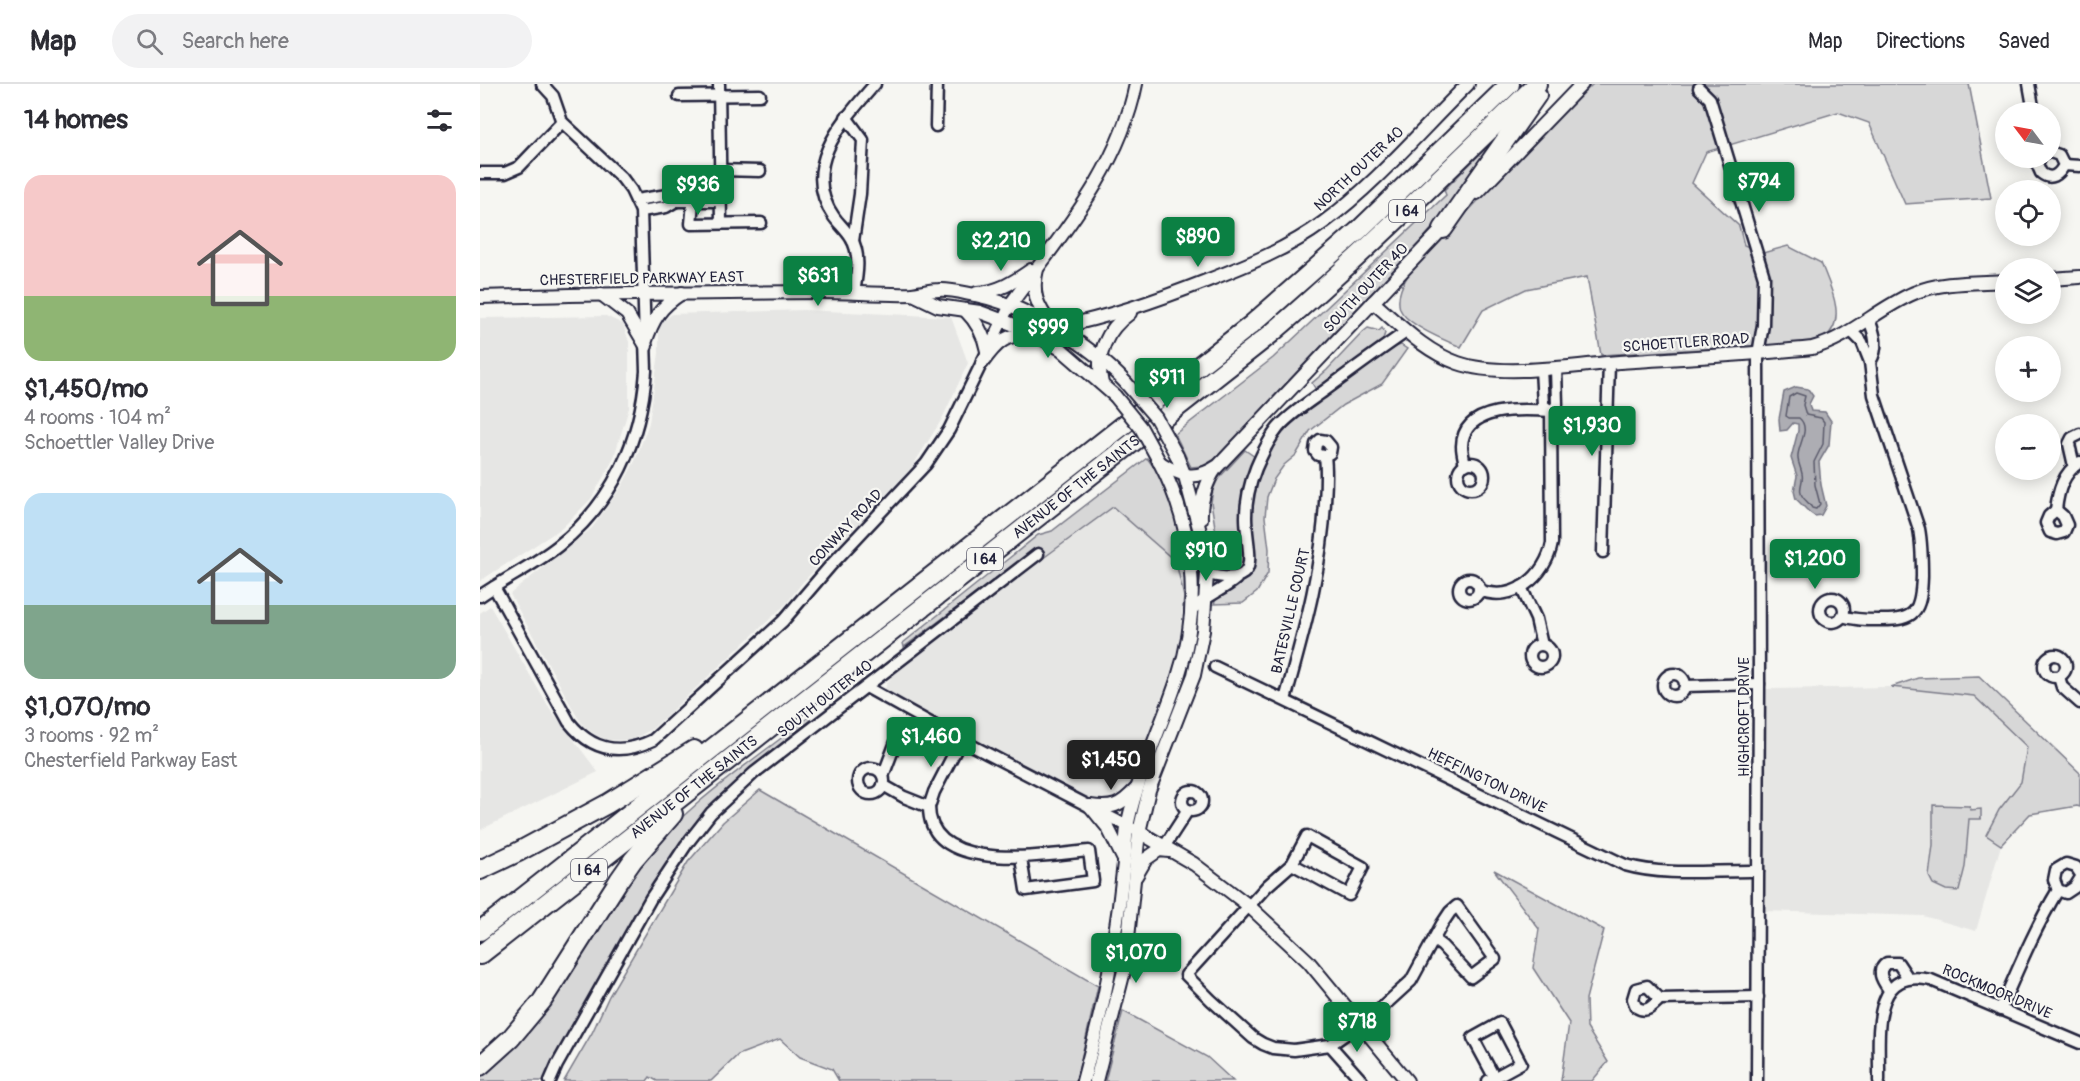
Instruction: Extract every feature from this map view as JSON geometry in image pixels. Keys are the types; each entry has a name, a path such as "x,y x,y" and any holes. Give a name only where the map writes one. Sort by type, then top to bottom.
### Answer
{"highway":[{"name":"AVENUE OF THE SAINTS","path":"480,931 1289,294 1359,230 1510,84"},
{"name":"AVENUE OF THE SAINTS","path":"480,955 1281,325 1391,227 1537,84"},
{"path":"1443,228 1544,84"},
{"path":"480,870 607,804 697,748 743,724"},
{"path":"480,1066 526,1022 555,983 629,866 698,785"}],"street":[{"path":"480,596 548,553 590,517 610,490 627,458 643,405 646,344 638,205 622,178 562,122 553,96 542,84"},
{"path":"853,241 834,218 825,202 821,183 822,163 831,140 846,117 875,84"},
{"path":"936,126 937,84"},
{"name":"CONWAY ROAD","path":"494,587 569,722 577,732 589,741 617,750 643,745 661,734 783,621 831,565 926,464 949,430 1010,305 1091,193 1110,161 1129,114 1136,84"},
{"name":"NORTH OUTER 40","path":"1053,327 1097,320 1137,308 1260,259 1323,224 1365,187 1468,84"},
{"name":"SOUTH OUTER 40","path":"1185,476 1208,473 1218,466 1582,84"},
{"path":"2029,84 2032,102"},
{"name":"HIGHCROFT DRIVE","path":"1699,88 1710,99 1764,277 1763,325 1758,354 1757,1081"},
{"path":"720,89 721,223"},
{"path":"680,96 720,89 760,95"},
{"path":"846,117 863,140 860,194 853,241 858,273 854,292"},
{"path":"480,173 505,173 519,167 562,122"},
{"path":"2061,159 2064,165"},
{"path":"2038,168 2044,176 2053,177 2064,165"},
{"path":"2064,165 2080,166"},
{"path":"720,170 760,171"},
{"path":"674,175 676,201"},
{"path":"638,205 666,207 676,201 721,201"},
{"path":"693,202 691,224 761,223"},
{"path":"969,294 988,292 1008,286 1038,267"},
{"path":"1038,267 1034,282 1036,299 1053,327"},
{"path":"2061,278 2080,277"},
{"name":"SCHOETTLER ROAD","path":"1373,302 1406,332 1427,347 1460,364 1487,370 1541,369 1758,354 1812,348 1824,345 1851,331 1913,293 1928,287 1995,282"},
{"name":"CHESTERFIELD PARKWAY EAST","path":"480,297 644,293 912,294 941,289 969,294 1010,305 1053,327 1113,369 1156,418 1185,476 1201,536 1207,574 1203,631 1194,675 1149,790 1139,832 1125,967 1096,1081"},
{"path":"646,344 652,321 662,308 682,293"},
{"path":"601,294 627,314 646,344"},
{"name":"CHESTERFIELD PARKWAY EAST","path":"912,294 938,306 1003,320 1036,335 1061,349 1102,384 1141,428 1162,465 1174,494 1188,545 1191,566 1191,611 1188,637 1179,674 1136,788 1128,826 1110,966 1083,1081"},
{"path":"1102,384 1099,358 1103,344 1110,331 1137,308"},
{"path":"965,310 976,321 983,334 985,357"},
{"path":"1869,320 1876,347 1870,362"},
{"path":"1842,616 1853,620 1896,621 1908,617 1915,611 1922,594 1923,551 1919,529 1874,395 1870,362 1862,342 1851,331"},
{"path":"1191,611 1205,599 1227,586 1241,574 1249,563 1251,555 1246,517 1251,484 1262,454 1277,430 1297,411 1406,332"},
{"path":"985,357 1006,337 1018,334 1036,335"},
{"path":"1603,552 1608,363"},
{"path":"1465,465 1463,439 1470,425 1477,419 1496,412 1551,411 1557,405 1556,368"},
{"path":"1541,369 1543,405 1551,411"},
{"path":"1479,590 1499,595 1521,587 1533,579 1548,559 1552,543 1551,411"},
{"path":"2055,510 2061,483 2077,464 2068,444 2072,438 2080,434"},
{"name":"BATESVILLE COURT","path":"1285,700 1319,565 1327,478 1325,456"},
{"path":"1162,465 1185,476"},
{"path":"1201,536 1200,508 1205,489 1218,466"},
{"name":"SOUTH OUTER 40","path":"550,1081 651,898 686,845 711,813 754,773 1038,554"},
{"path":"1207,574 1227,579 1241,574"},
{"path":"1521,587 1536,619 1542,645"},
{"name":"HEFFINGTON DRIVE","path":"1215,667 1625,865 1641,870 1658,871 1758,871"},
{"path":"2058,677 2062,687 2080,703"},
{"path":"1685,686 1759,684"},
{"path":"866,687 961,740 1128,826 1194,864 1249,906 1308,962 1407,1081"},
{"path":"961,740 934,792 929,807 929,820 940,839 977,853 1021,858 1089,850 1093,881 1026,890 1021,858"},
{"path":"896,742 883,781 904,797 929,807"},
{"path":"1090,806 1109,808 1124,801 1136,788"},
{"path":"1090,806 1116,840 1125,861"},
{"path":"1167,849 1188,810"},
{"path":"1292,864 1349,895 1363,867 1306,836 1292,864 1267,886 1186,975 1263,1044 1273,1048 1294,1050 1330,1045 1376,1013 1411,981 1434,940 1450,912 1457,906 1496,959 1471,977 1434,940"},
{"path":"1134,879 1146,859 1160,850 1167,849"},
{"path":"2058,890 2054,874 2059,867 2071,864 2080,873"},
{"path":"2058,890 2066,892 2075,887 2080,879"},
{"path":"2000,1010 2026,950 2058,890"},
{"path":"1879,1081 1880,1017 1889,990 1893,985 1908,978 1898,963 1887,963 1881,968 1880,973 1889,990"},
{"name":"ROCKMOOR DRIVE","path":"1908,978 1931,980 2080,1043"},
{"path":"1660,999 1758,997"},
{"path":"1500,1023 1521,1063 1491,1079 1473,1038 1500,1023"},
{"path":"1330,1045 1362,1081"}],"shaded area":[{"path":"1593,84 1969,84 1991,198 1905,204 1869,123 1838,112 1706,152 1692,183 1739,226 1744,245 1763,253 1788,246 1821,263 1832,291 1836,312 1831,331 1822,339 1805,343 1601,355 1587,277 1526,289 1483,310 1461,347 1427,332 1410,321 1400,309 1399,299 1410,272 1535,141"},
{"path":"1484,150 1490,153 1421,241 1215,459 1203,466 1191,467 1175,434 1273,358 1446,195 1444,190"},
{"path":"804,310 951,317 968,363 942,419 912,467 802,583 786,604 652,729 632,740 606,740 584,726 578,718 510,594 592,528 622,486 635,461 649,423 659,353 659,325 672,314"},
{"path":"606,316 623,324 629,342 629,408 613,460 591,499 562,528 480,581 480,318"},
{"path":"1368,328 1379,331 1382,328 1385,333 1382,342 1316,390 1312,383"},
{"path":"1401,345 1407,349 1382,384 1343,405 1310,431 1296,455 1284,465 1274,479 1267,497 1265,517 1269,549 1268,573 1257,592 1243,603 1214,604 1218,594 1237,586 1246,577 1254,487 1265,459 1278,438 1294,420 1333,388 1394,347"},
{"path":"1245,450 1255,457 1244,496 1245,561 1237,571 1219,573 1214,569 1211,561 1217,558 1211,502 1213,490 1218,479"},
{"path":"1147,458 1153,466 1157,466 1180,532 1187,565 1187,607 1183,607 1184,597 1176,562 1113,507 1042,559 1036,549 904,647 903,643 1038,535 1052,531"},
{"path":"1113,507 1176,562 1184,597 1180,638 1174,664 1129,789 1119,798 1100,802 1091,800 888,694 885,689 893,675 979,607"},
{"path":"490,606 548,706 598,772 480,830 480,613"},
{"path":"1979,676 2080,773 2080,807 2030,814 2001,845 1986,835 1999,810 2021,782 2027,747 1974,696 1891,687 1918,678"},
{"path":"1891,687 1974,696 2027,747 2021,782 1999,810 1986,835 2001,845 1976,931 1923,916 1763,911 1763,689"},
{"path":"809,717 811,720 762,759 717,800 667,862 626,930 545,1081 480,1081 480,1076 522,1037 546,1010 578,963 620,889 655,844 718,786"},
{"path":"760,790 1098,986 1076,1081 839,1081 832,1069 800,1057 780,1039 738,1055 711,1081 657,1081 650,1077 647,1081 564,1081 592,1033 609,996 688,862 723,822"},
{"path":"1933,805 1969,806 1970,810 1981,809 1981,819 1969,819 1965,867 1959,891 1946,890 1933,884 1929,876 1933,845"},
{"path":"1494,870 1604,930 1586,999 1587,1028 1608,1062 1592,1081 1561,1081 1569,1023 1533,968 1539,929"},
{"path":"1123,1011 1207,1057 1233,1081 1105,1081"}],"water":[{"path":"1796,387 1808,389 1813,396 1809,404 1811,411 1825,412 1831,421 1829,445 1819,462 1826,506 1821,515 1815,516 1796,499 1794,491 1797,476 1791,458 1798,424 1793,423 1787,430 1780,431 1779,419 1784,392"}]}
